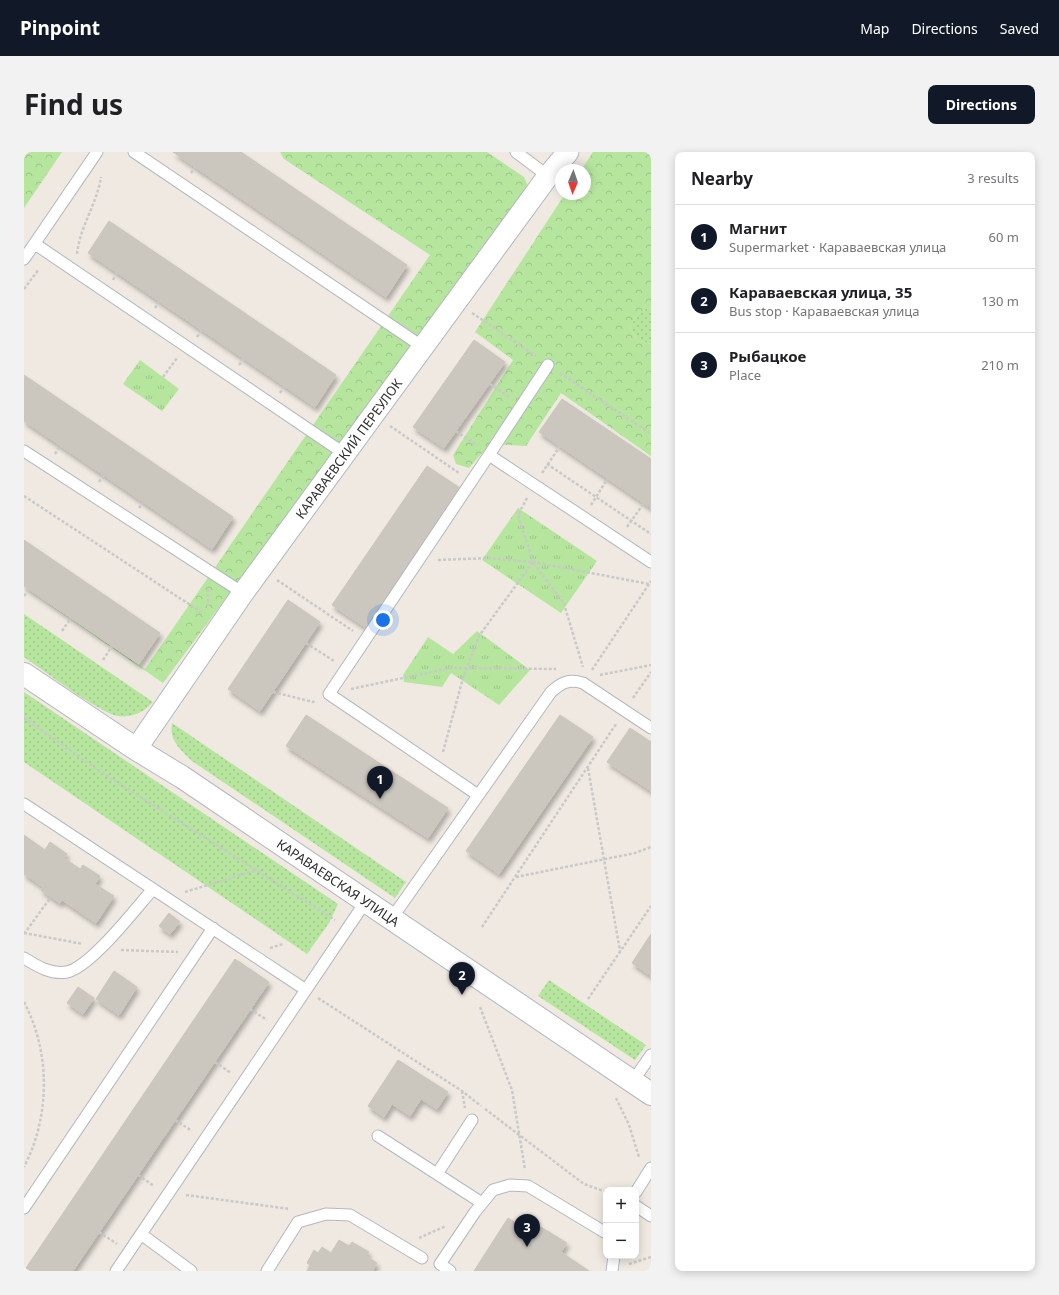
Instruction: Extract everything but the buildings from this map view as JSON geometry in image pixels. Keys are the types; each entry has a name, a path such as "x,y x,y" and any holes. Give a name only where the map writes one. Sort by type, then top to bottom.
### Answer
{"street":[{"name":"КАРАВАЕВСКИЙ ПЕРЕУЛОК","path":"136,749 260,569 548,176 568,152"},
{"name":"КАРАВАЕВСКАЯ УЛИЦА","path":"24,674 136,749 182,777 651,1094"}],"lane":[{"path":"134,152 423,347"},
{"path":"516,152 548,176"},
{"path":"24,259 96,153"},
{"path":"35,244 345,454"},
{"path":"478,795 329,694 472,482 548,365"},
{"path":"24,451 243,593"},
{"path":"489,455 651,562"},
{"path":"392,918 551,692 560,684 571,680 585,680 651,728"},
{"path":"24,804 306,990"},
{"path":"24,958 37,966 53,972 68,972 80,966 102,947 153,889"},
{"path":"116,1271 366,901"},
{"path":"24,1208 213,928"},
{"path":"633,1081 651,1055"},
{"path":"437,1174 472,1120"},
{"path":"378,1136 482,1203"},
{"path":"639,1187 651,1168"},
{"path":"450,1271 440,1264 475,1212 493,1190 510,1185 528,1186 603,1231"},
{"path":"639,1208 651,1216"},
{"path":"267,1271 298,1222 326,1214 350,1215 422,1258"},
{"path":"141,1234 191,1271"},
{"path":"613,1270 614,1259"}],"path":[{"path":"76,272 77,252 82,229 92,209 98,191 101,173 96,153"},
{"path":"24,290 49,253"},
{"path":"163,377 186,346"},
{"path":"490,384 521,406"},
{"path":"374,414 472,482"},
{"path":"456,432 489,455"},
{"path":"560,446 534,485 518,515 533,562 564,604 584,671 577,670"},
{"path":"548,464 651,534"},
{"path":"583,517 608,478"},
{"path":"24,496 208,617 208,570"},
{"path":"618,540 644,503"},
{"path":"419,561 489,558 533,562 650,582 585,680"},
{"path":"438,768 467,668 479,636 533,562"},
{"path":"260,569 366,639"},
{"path":"24,596 29,590"},
{"path":"62,632 71,618"},
{"path":"306,643 346,668"},
{"path":"103,660 112,646"},
{"path":"585,680 651,665"},
{"path":"273,692 313,702 329,694 450,668 561,669"},
{"path":"482,927 651,672"},
{"path":"24,718 101,772 335,920"},
{"path":"588,768 620,951"},
{"path":"516,877 604,860 635,853 651,847"},
{"path":"166,897 258,870"},
{"path":"51,897 24,934 102,947"},
{"path":"588,999 651,906"},
{"path":"306,990 462,1091 521,1138 584,1184 603,1191"},
{"path":"24,1002 37,1038 42,1061 44,1084 40,1129 34,1148 24,1168"},
{"path":"480,1007 512,1090 528,1186"},
{"path":"616,1098 629,1125 639,1154 639,1187"},
{"path":"138,1176 167,1195 186,1195 295,1209"},
{"path":"402,1246 475,1212"},
{"path":"99,1232 129,1252"},
{"path":"613,1270 651,1257"}],"green space":[{"path":"24,152 62,152 24,208"},
{"path":"280,152 487,152 524,177 528,186 524,196 163,683 24,587 145,669 430,255 284,159"},
{"path":"593,152 651,152 651,307 643,310 638,315 630,328 637,340 651,344 651,456 561,393 526,446 490,444 469,468 456,464 453,455 513,360 475,332 561,200 591,200 591,164 585,164"},
{"path":"651,307 651,344 637,340 630,328 643,310"},
{"path":"140,360 179,389 162,411 123,384"},
{"path":"518,508 597,561 561,613 482,560"},
{"path":"24,614 153,702 146,709 137,714 118,716 98,707 71,690 24,657"},
{"path":"477,631 530,670 499,705 451,673 442,687 404,682 403,675 428,637 453,654"},
{"path":"24,692 338,904 329,923 307,954 24,762"},
{"path":"172,723 406,882 395,898 192,761 176,744 172,735"},
{"path":"549,980 646,1045 635,1060 538,996"}],"place":[{"name":"Магнит","path":"380,799"},
{"name":"Караваевская улица, 35","path":"462,995"},
{"name":"Рыбацкое","path":"527,1247"}]}
